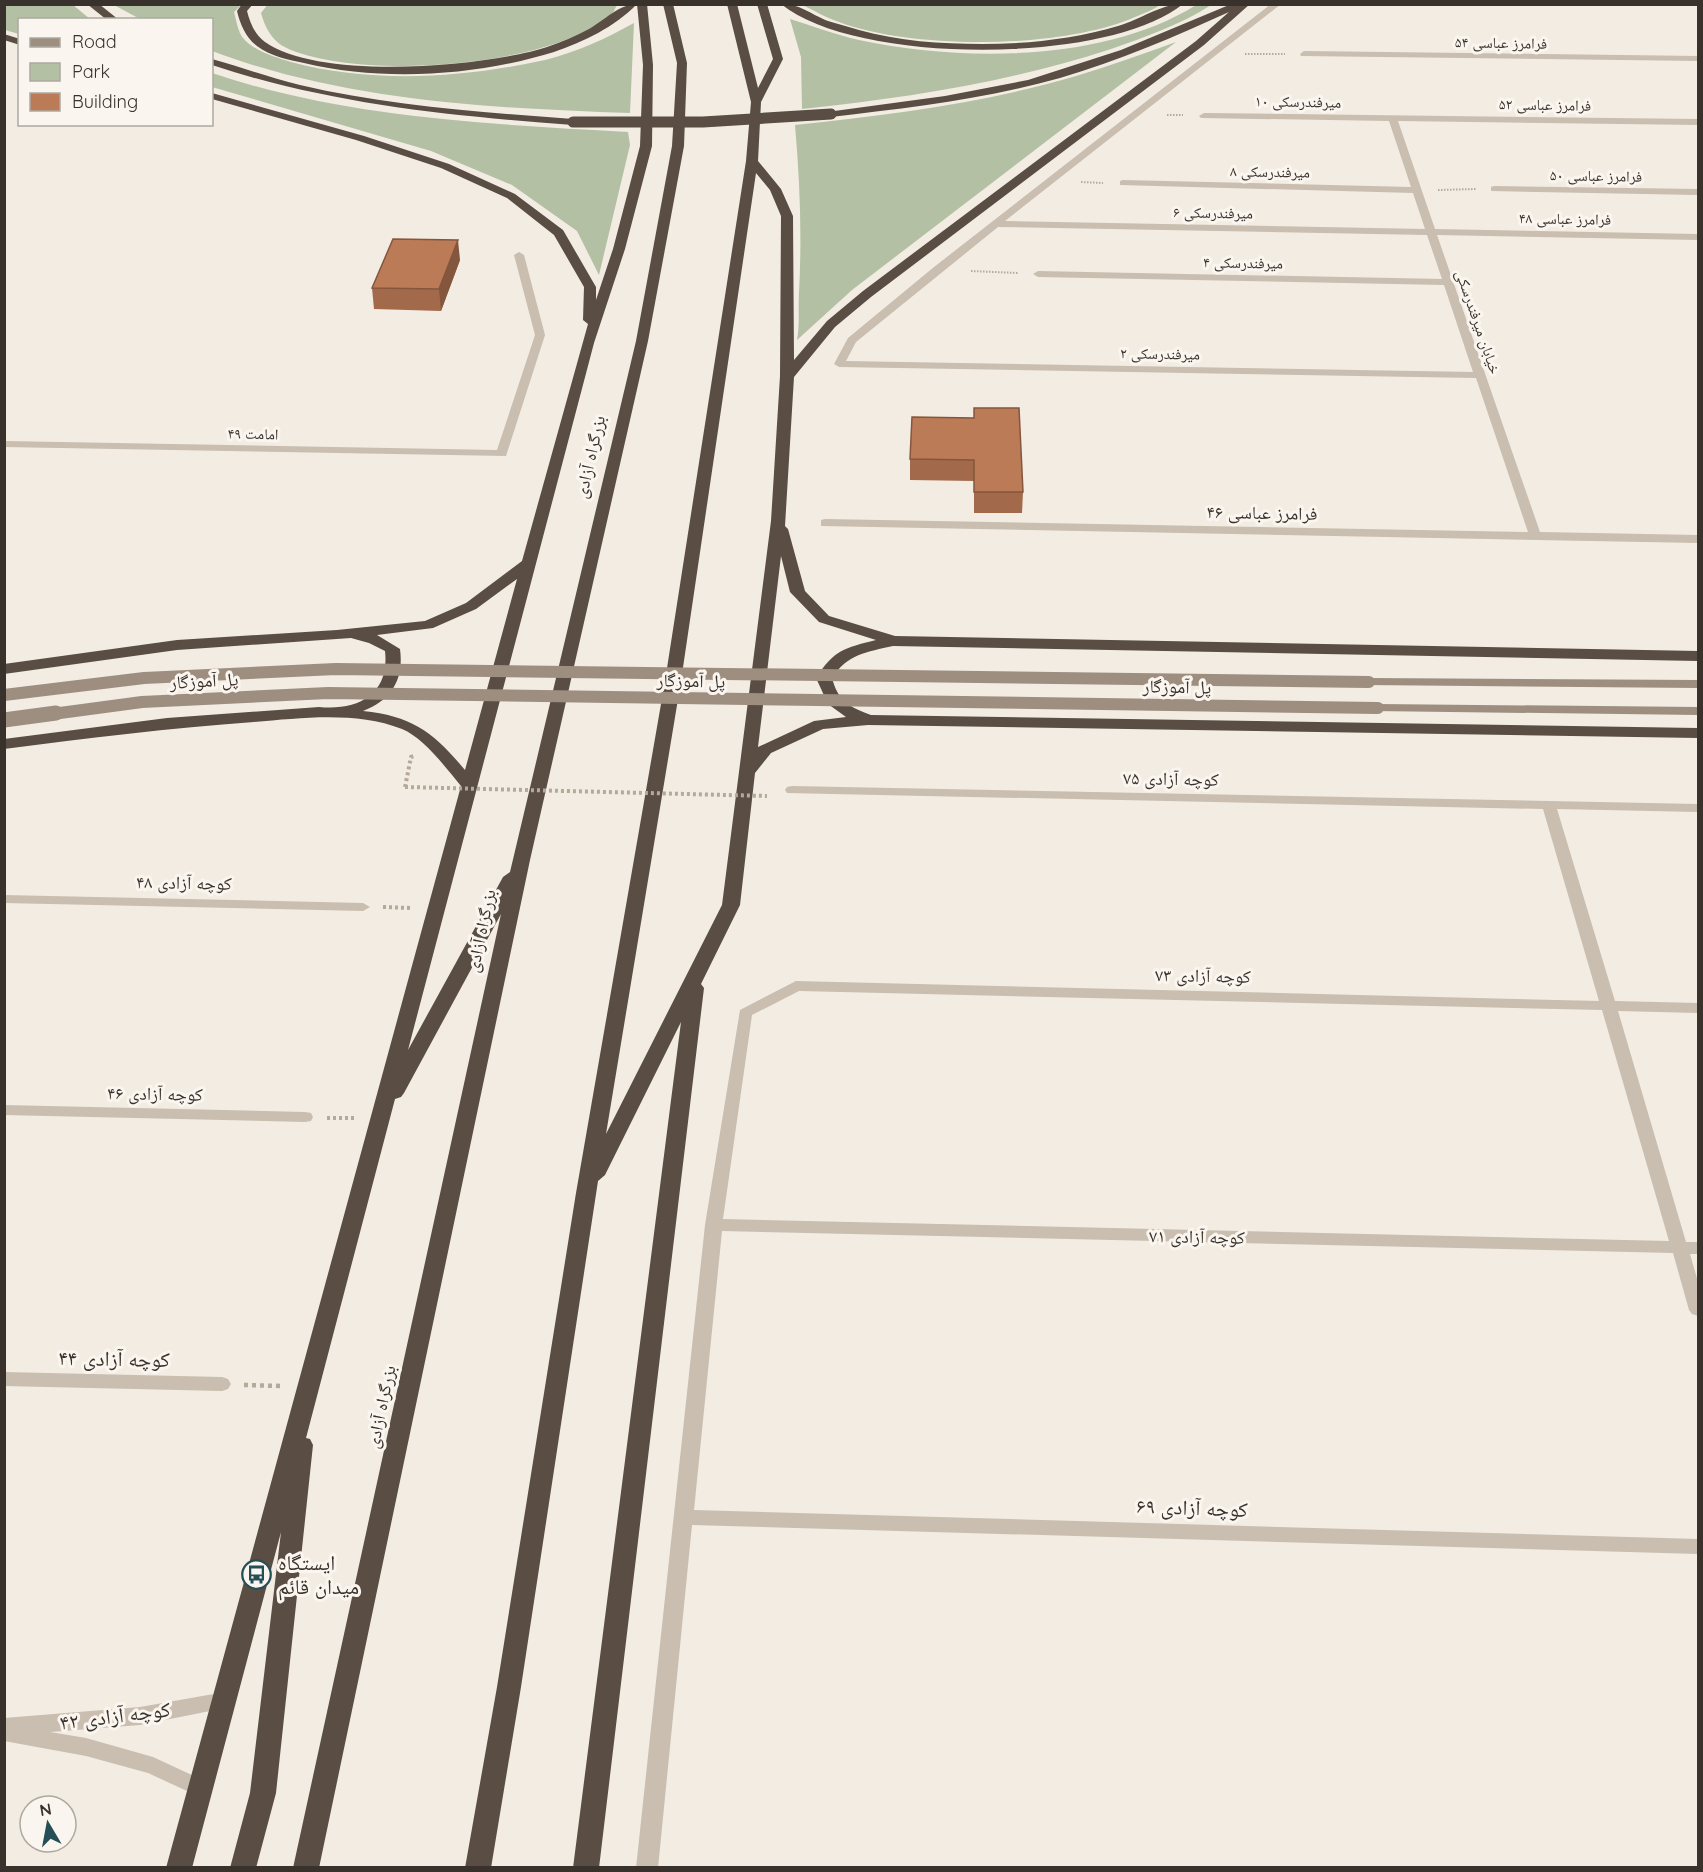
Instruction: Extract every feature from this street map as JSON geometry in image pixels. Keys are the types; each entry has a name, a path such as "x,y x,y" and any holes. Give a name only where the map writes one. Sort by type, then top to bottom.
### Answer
{"highway":[{"path":"92,4 111,18"},
{"path":"248,4 242,11 245,27 265,46 300,60 376,70 430,69 522,57 572,42 602,28 632,4"},
{"path":"179,1868 588,343 619,249 646,146 648,65 642,4"},
{"name":"بزرگراه آزادی","path":"306,1868 521,860 642,341 678,146 682,63 668,4"},
{"path":"478,1868 509,1687 586,1192 673,681 752,161 756,102 732,4"},
{"path":"756,102 778,59 762,4"},
{"path":"786,4 820,22 865,35 916,43 973,46 1029,45 1082,39 1131,28 1165,14 1178,4"},
{"path":"213,62 236,71 321,93 390,105 573,122 703,122 831,114 994,90 1054,75 1154,42 1239,4"},
{"path":"787,376 831,324 867,294 1200,43 1245,4"},
{"path":"213,96 360,138 444,166 510,196 559,233 590,287 588,343"},
{"path":"586,1192 732,905 778,521 787,376 787,216 775,189 752,161"},
{"path":"778,521 798,592 824,619 893,641"},
{"path":"4,669 177,645 337,635 428,625 471,606 529,563"},
{"path":"4,744 167,723 348,711 375,701 391,683 396,665 392,649 373,639 337,635"},
{"path":"868,720 847,712 828,697 824,678 835,661 858,649 893,641 1698,656"},
{"path":"319,712 385,717 411,727 442,753 469,785"},
{"path":"746,775 765,750 790,737 820,724 868,720 1698,733"},
{"path":"380,1119 521,860"},
{"path":"586,1868 696,974"},
{"path":"243,1868 263,1793 308,1386"}],"main road":[{"name":"پل آموزگار","path":"4,695 144,678 336,669 1698,684"},
{"name":"پل آموزگار","path":"4,720 142,702 328,693 1698,711"}],"street":[{"path":"938,268 1277,4"},
{"name":"فرامرز عباسی ۵۴","path":"1304,54 1698,59"},
{"name":"میرفندرسکی ۱۰","path":"1204,116 1392,117"},
{"name":"فرامرز عباسی ۵۲","path":"1392,117 1698,122"},
{"name":"خیابان میرفندرسکی","path":"1392,117 1535,536"},
{"name":"میرفندرسکی ۸","path":"1123,183 1417,190"},
{"name":"فرامرز عباسی ۵۰","path":"1494,189 1698,192"},
{"name":"میرفندرسکی ۶","path":"996,224 1430,232"},
{"name":"فرامرز عباسی ۴۸","path":"1430,232 1698,237"},
{"name":"امامت ۴۹","path":"4,444 502,454 540,335 519,255"},
{"name":"میرفندرسکی ۲","path":"938,268 852,340 839,364 1480,375"},
{"name":"میرفندرسکی ۴","path":"1038,274 1448,282"},
{"name":"فرامرز عباسی ۴۶","path":"825,523 1698,539"},
{"name":"کوچه آزادی ۷۵","path":"792,790 1698,808"},
{"path":"1549,805 1698,1310"},
{"name":"کوچه آزادی ۴۸","path":"4,898 363,907"},
{"name":"کوچه آزادی ۷۳","path":"714,1225 744,1013 796,986 1698,1008"},
{"name":"کوچه آزادی ۴۶","path":"4,1110 305,1117"},
{"path":"647,1868 714,1225"},
{"name":"کوچه آزادی ۷۱","path":"714,1225 1698,1248"},
{"name":"کوچه آزادی ۴۴","path":"4,1380 222,1384"},
{"name":"کوچه آزادی ۶۹","path":"684,1517 1698,1547"},
{"name":"کوچه آزادی ۴۲","path":"4,1727 140,1716 225,1700"},
{"name":"کوچه آزادی ۴۲","path":"4,1732 86,1747 153,1766 200,1788"}],"path":[{"path":"1215,54 1304,54"},
{"path":"1417,190 1494,189"},
{"path":"938,268 1038,274"},
{"path":"411,757 405,787 767,796"},
{"path":"363,907 436,908"},
{"path":"305,1117 380,1119"},
{"path":"222,1384 308,1386"}],"green space":[{"path":"268,4 617,5 610,17 595,26 566,40 530,51 489,59 402,66 322,59 291,50 279,44 265,25 261,13"},
{"path":"4,5 73,5 89,18 18,18 18,34 5,30"},
{"path":"114,5 241,5 234,12 240,32 248,43 259,50 291,62 322,69 386,76 482,71 545,60 591,44 634,23 630,113 523,108 418,99 313,81 262,68 213,51 213,18 138,18"},
{"path":"802,5 1160,5 1104,28 1029,40 988,42 907,38 870,31 834,20"},
{"path":"1196,5 1211,5 1175,25 1073,61 997,80 919,94 802,109 801,57 790,19 850,38 899,47 987,54 1077,47 1120,38 1160,24"},
{"path":"1176,42 852,290 797,340 800,230 795,125 901,112 1007,94 1076,76"},
{"path":"213,73 313,100 365,109 470,122 628,132 630,145 599,275 577,231 512,185 431,151 213,87"}],"building":[{"path":"393,239 458,240 439,289 372,288"},
{"path":"974,408 1019,408 1023,492 974,492 974,460 910,459 912,417 974,418"}],"place":[{"name":"ایستگاه میدان قائم","path":"257,1575"}]}
